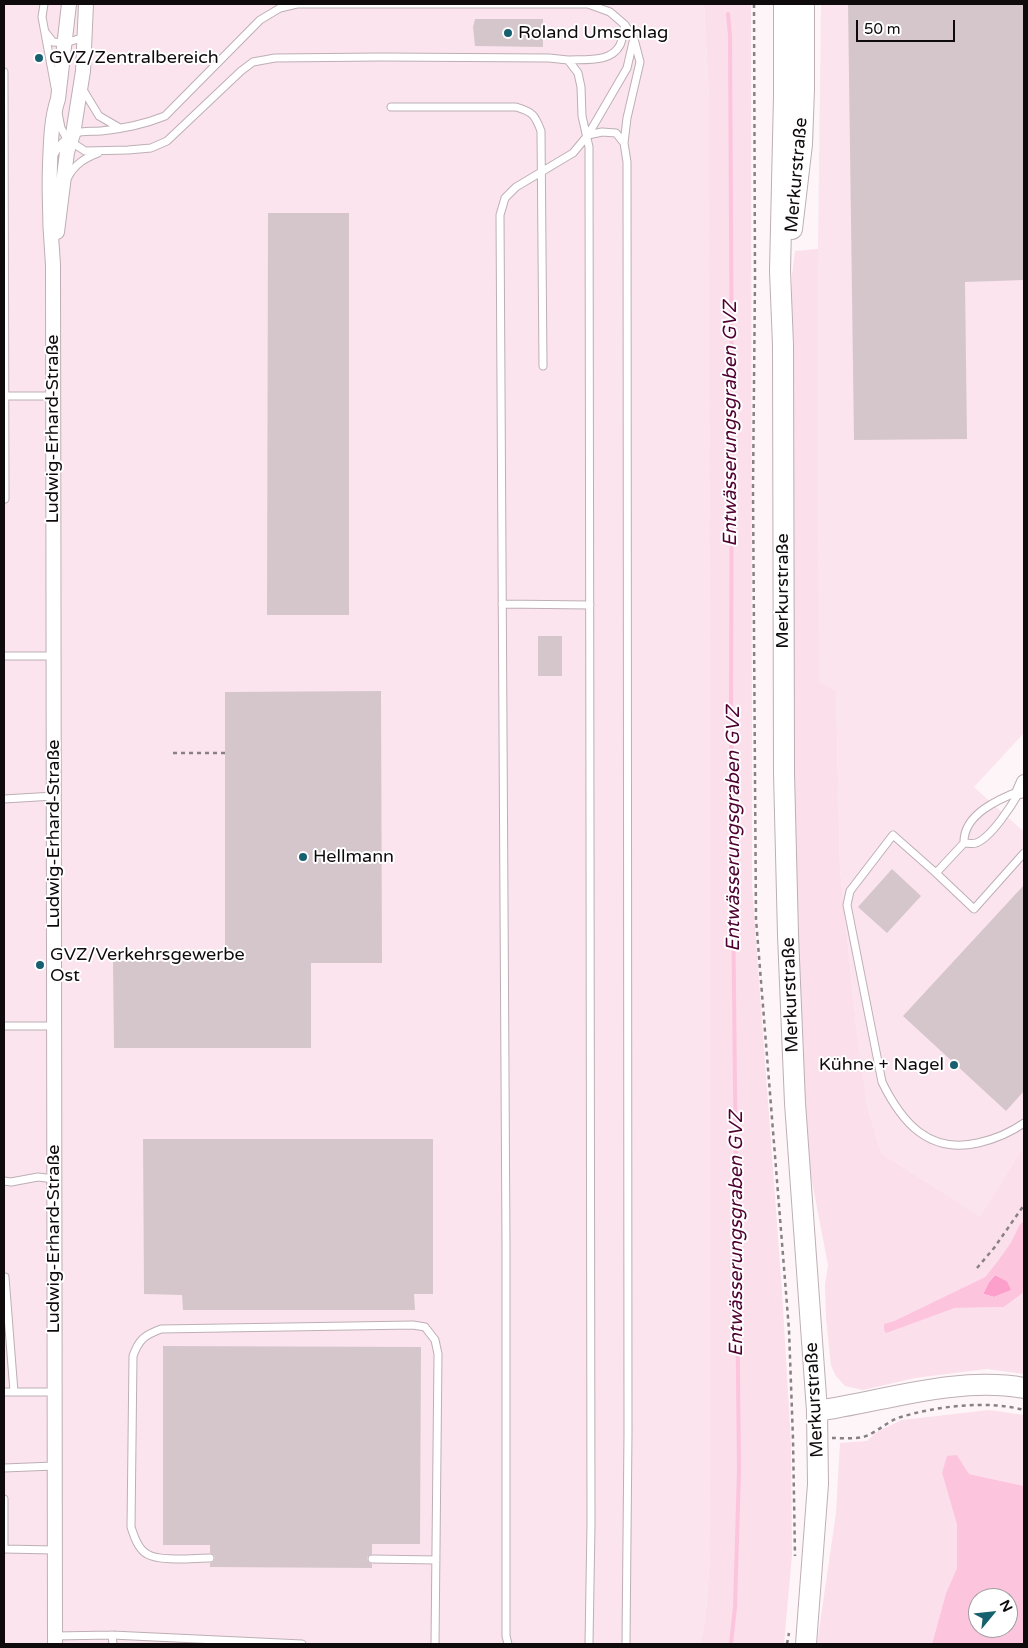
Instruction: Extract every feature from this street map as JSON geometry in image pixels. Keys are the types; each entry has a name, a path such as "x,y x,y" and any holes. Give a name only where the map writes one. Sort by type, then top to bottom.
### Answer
{"street":[{"name":"Ludwig-Erhard-Straße","path":"54,1640 53,265 50,228 50,160 53,112 58,98 69,4"},
{"name":"Ludwig-Erhard-Straße","path":"53,265 67,152 81,85 86,37 86,4"},
{"name":"Merkurstraße","path":"784,4 780,271 783,346 784,774 795,1103 817,1411 818,1484 806,1644"},
{"name":"Merkurstraße","path":"783,346 788,274 802,144 804,4"},
{"path":"817,1411 957,1386 986,1384 1024,1388"}],"lane":[{"path":"44,4 42,17 58,98 61,128 85,151 151,148 167,141 253,62 275,58 549,58 568,60 600,58 612,54 620,45 625,25"},
{"path":"50,160 70,138 118,127 129,128 146,124 165,116 260,20 280,8 297,4 588,4 610,12 625,25 634,39 640,62 627,118 624,143 627,162 628,1432 626,1644"},
{"path":"46,33 53,42 65,43 86,37"},
{"path":"508,1644 506,1636 506,1235 500,215 505,198 516,186 573,153 588,135 627,68 634,39"},
{"path":"568,60 578,73 582,87 582,116 588,135 589,146 592,1524 589,1644"},
{"path":"4,72 5,499"},
{"path":"81,85 99,116 118,127"},
{"path":"391,107 516,107 527,110 535,116 541,131 543,366"},
{"path":"588,135 602,132 616,134 624,143"},
{"path":"62,188 72,170 84,158 104,151"},
{"path":"5,396 53,396"},
{"path":"502,604 590,605"},
{"path":"4,656 54,656"},
{"path":"936,873 964,843 964,834 968,826 980,812 998,799 1023,787"},
{"path":"964,843 974,844 980,841 1000,821 1023,787"},
{"path":"4,799 54,796"},
{"path":"1024,853 974,909 893,836 850,891 847,905 882,1082 893,1104 915,1128 936,1142 954,1146 994,1139 1015,1130 1024,1123"},
{"path":"4,1026 54,1026"},
{"path":"4,1181 11,1182 38,1177 54,1179"},
{"path":"4,1277 14,1392"},
{"path":"210,1558 161,1558 146,1554 136,1541 131,1527 133,1356 138,1343 148,1334 161,1329 414,1325 425,1327 435,1340 438,1354 435,1644"},
{"path":"4,1392 54,1392"},
{"path":"4,1468 54,1466"},
{"path":"4,1499 4,1549 54,1550"},
{"path":"372,1559 436,1560"},
{"path":"112,1635 112,1644"},
{"path":"54,1640 112,1635 302,1644"}],"path":[{"path":"754,4 755,318 753,489 756,919 789,1330 793,1439 794,1565"},
{"path":"173,753 225,753"},
{"path":"977,1268 994,1248 1024,1205"},
{"path":"793,1439 862,1437 901,1417 954,1407 999,1405 1024,1410"},
{"path":"787,1644 790,1629"}],"shaded area":[{"path":"4,4 704,4 709,98 710,1558 705,1622 700,1644 4,1644"},
{"path":"704,4 751,4 752,886 782,1291 791,1443 792,1555 784,1644 700,1644 705,1622 710,1558 709,98"},
{"path":"821,4 1024,4 1024,733 974,787 1022,830 1024,827 1024,1146 980,1216 881,1153 867,1105 856,1024 840,870 836,691 819,683 818,249"},
{"path":"818,249 819,682 836,691 840,870 856,1024 867,1105 881,1153 980,1216 1024,1146 1024,1220 997,1262 985,1277 884,1324 924,1319 955,1308 1004,1307 1024,1292 1024,1374 987,1369 915,1378 863,1390 845,1386 836,1376 831,1366 825,1285 828,1265 808,1161 797,958 794,808 792,275 795,251"},
{"path":"1024,1220 1024,1292 1004,1307 955,1308 886,1333 884,1324 985,1277 1010,1244","holes":["995,1275 1007,1281 1011,1290 994,1297 983,1294"]},
{"path":"995,1275 1007,1281 1012,1290 994,1297 983,1294"},
{"path":"989,1410 1024,1415 1024,1486 969,1474 957,1455 942,1473 957,1525 957,1568 946,1593 932,1644 817,1644 836,1513 840,1443 867,1441 878,1431 902,1420"},
{"path":"957,1455 969,1474 1024,1486 1024,1644 932,1644 946,1593 957,1568 957,1525 942,1473 947,1456"}],"building":[{"path":"848,4 1024,4 1024,280 965,282 967,439 854,440"},
{"name":"Roland Umschlag","path":"475,19 543,19 543,47 475,46 473,27"},
{"path":"268,213 349,213 349,615 267,615"},
{"path":"538,636 562,636 562,676 538,676"},
{"name":"Hellmann","path":"381,691 382,963 311,963 311,1048 114,1048 113,961 225,961 225,692"},
{"path":"892,869 921,896 887,933 858,907"},
{"path":"1024,885 1024,1091 1006,1111 903,1016"},
{"path":"143,1139 433,1139 433,1294 414,1294 415,1310 183,1310 182,1295 144,1294"},
{"path":"163,1346 421,1347 420,1544 372,1544 372,1554 367,1559 372,1564 372,1568 210,1567 210,1563 215,1558 210,1553 210,1545 163,1545"}],"waterway":[{"name":"Entwässerungsgraben GVZ","path":"728,14 730,35 732,411 731,702 739,1470 735,1607 731,1644"}],"place":[{"name":"Roland Umschlag","path":"508,33"},
{"name":"GVZ/Zentralbereich","path":"39,58"},
{"name":"Hellmann","path":"303,857"},
{"name":"GVZ/Verkehrsgewerbe Ost","path":"40,965"},
{"name":"Kühne + Nagel","path":"954,1065"}]}
